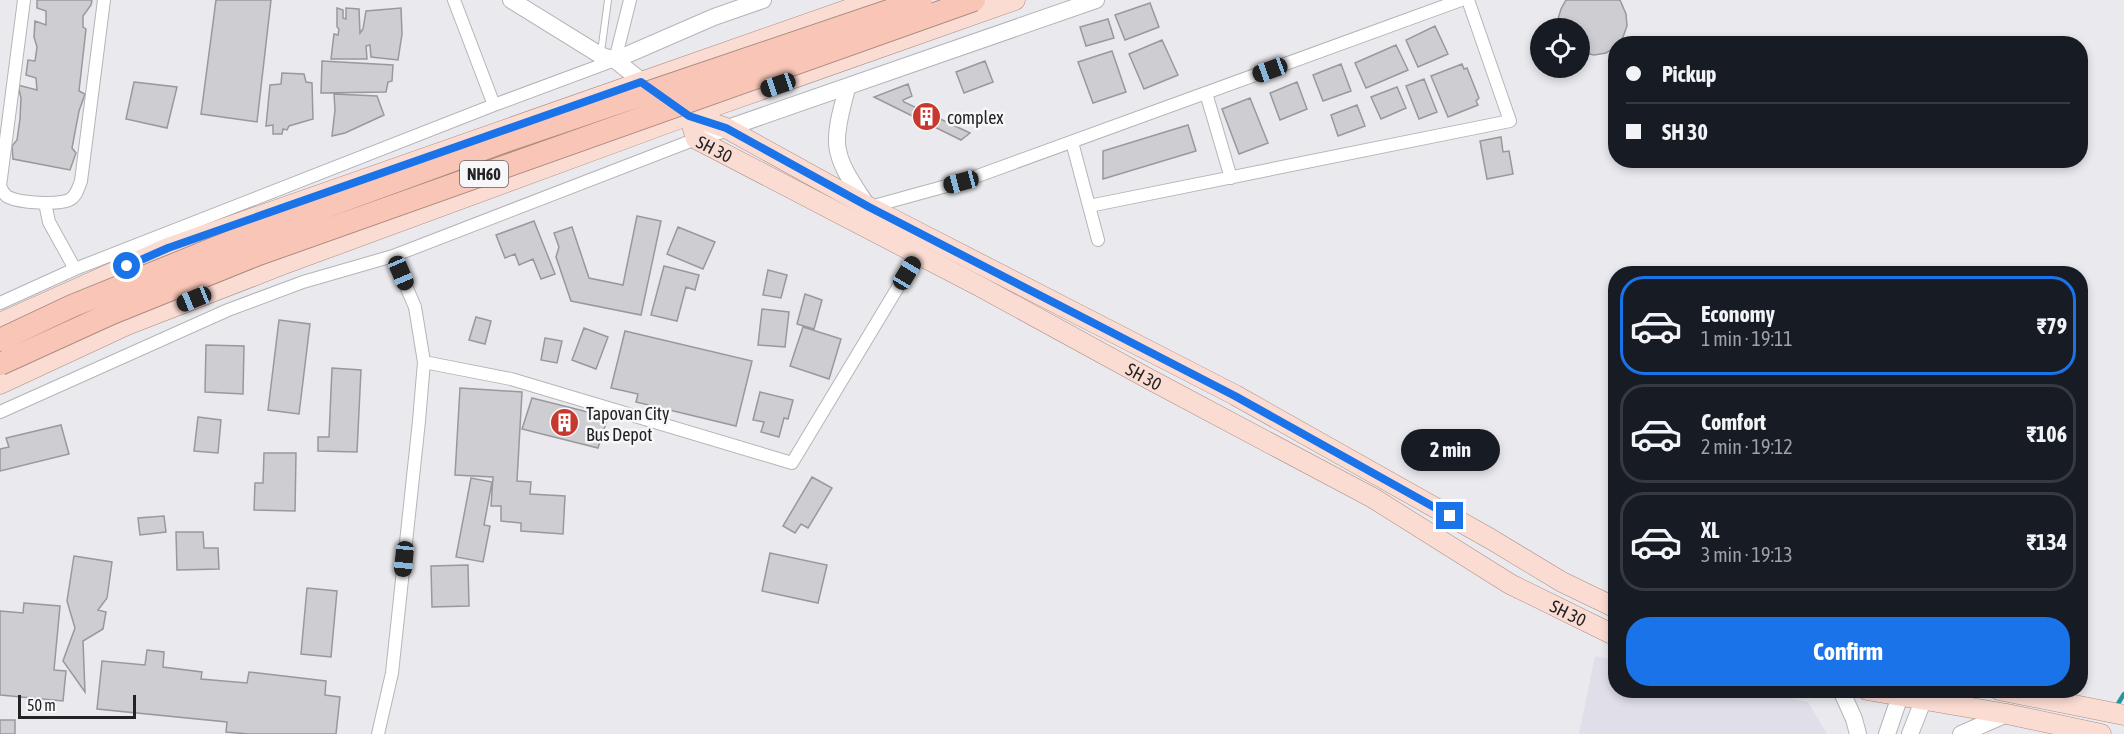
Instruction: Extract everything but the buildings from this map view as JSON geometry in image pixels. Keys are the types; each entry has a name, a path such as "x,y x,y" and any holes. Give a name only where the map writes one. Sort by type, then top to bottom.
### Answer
{"highway":[{"name":"NH60","path":"0,340 72,306 235,240 511,139 921,0"},
{"name":"NH60","path":"0,364 112,313 255,255 974,0"}],"main road":[{"path":"0,323 168,248 875,0"},
{"path":"0,384 127,326 284,264 1015,0"},
{"name":"SH 30","path":"689,116 726,128 869,207 1235,396 1489,538 1562,582 1608,604"},
{"name":"SH 30","path":"689,116 696,139 868,227 1373,498 1510,584 1608,632"},
{"path":"1596,627 1608,611"},
{"path":"1932,698 2101,734"},
{"path":"2039,698 2124,715"}],"street":[{"path":"24,0 0,186 9,198 45,203 68,200 76,195 81,181 104,0"},
{"path":"453,0 494,105"},
{"path":"511,0 607,58 689,116"},
{"path":"607,58 630,0"},
{"path":"0,303 75,269 494,105 607,58 763,0"},
{"path":"0,412 228,310 303,282 393,256 726,128 1096,0"},
{"path":"869,207 961,182 1461,0"},
{"path":"1089,206 1510,122 1468,0"},
{"path":"847,88 837,144 842,165 869,207 868,227"},
{"path":"1206,93 1231,178"},
{"path":"1072,142 1098,240"},
{"path":"45,203 49,222 75,269"},
{"path":"424,362 511,379 792,463 918,254"},
{"path":"378,734 392,674 424,362 415,307 393,256"},
{"path":"1845,698 1858,734"},
{"path":"1887,734 1910,698"},
{"path":"1910,734 1913,698"},
{"path":"1961,734 2007,714"}],"lane":[{"path":"607,58 608,0"}],"shaded area":[{"path":"1595,656 1608,659 1608,698 1789,698 1808,702 1827,734 1579,734"}],"waterway":[{"path":"2116,707 2124,694"}],"place":[{"name":"complex","path":"926,117"},
{"name":"Tapovan City Bus Depot","path":"565,423"}],"route":[{"path":"127,266 168,248 641,82 689,116 726,128 869,207 1235,396 1450,516"}]}
